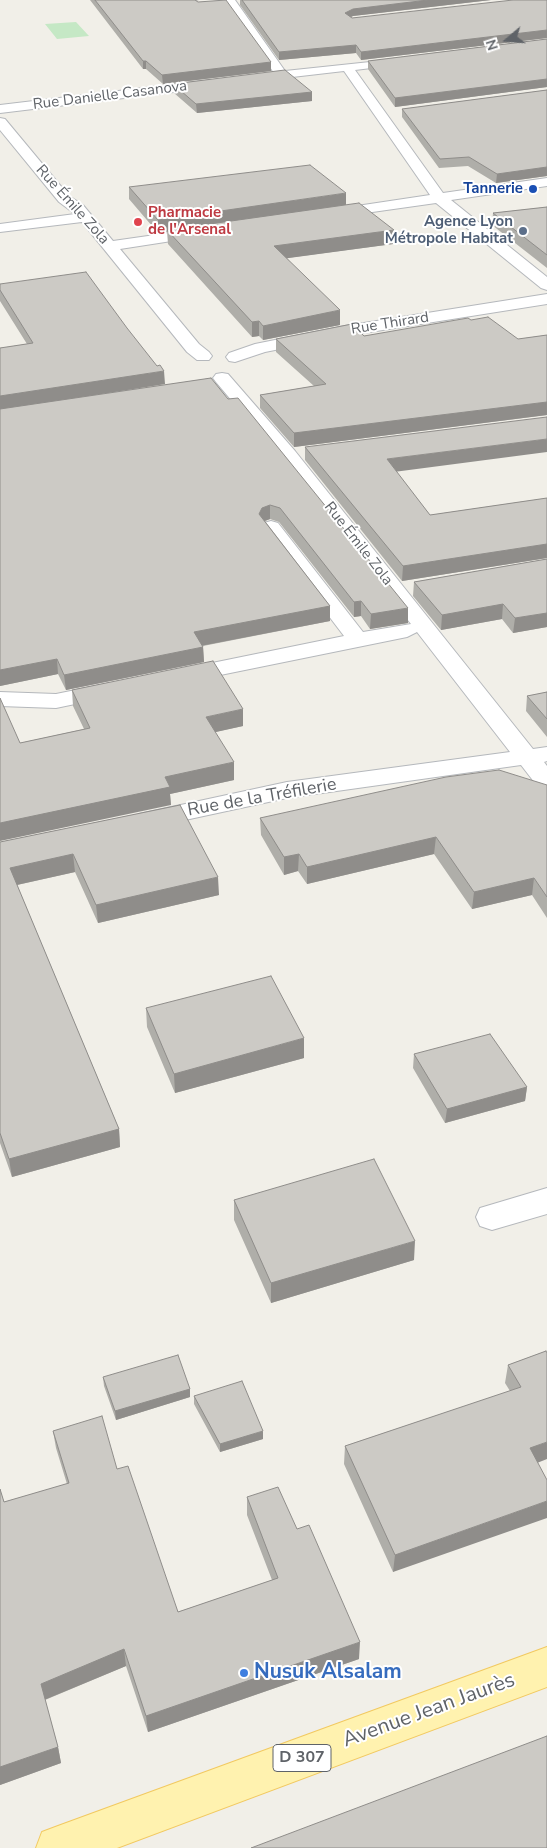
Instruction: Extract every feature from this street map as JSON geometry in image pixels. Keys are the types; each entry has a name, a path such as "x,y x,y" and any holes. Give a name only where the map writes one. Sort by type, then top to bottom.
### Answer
{"main road":[{"name":"Avenue Jean Jaurès","path":"58,1848 547,1667"}],"street":[{"path":"242,0 226,2 282,75"},
{"path":"243,80 414,59"},
{"path":"347,67 439,198 547,285"},
{"name":"Rue Danielle Casanova","path":"0,109 223,82"},
{"path":"380,114 399,112"},
{"name":"Rue Émile Zola","path":"0,122 64,199 78,208 193,348 196,361 235,357 243,361 246,366 243,372 235,376 212,378 298,454 394,591 537,756 547,782"},
{"path":"318,216 547,182"},
{"path":"0,228 85,217"},
{"path":"109,246 220,230"},
{"name":"Rue Thirard","path":"235,357 261,348 345,331 547,298"},
{"path":"271,527 358,640"},
{"path":"394,591 418,587"},
{"path":"163,680 407,630"},
{"path":"0,699 56,701 134,686"},
{"name":"Rue de la Tréfilerie","path":"124,825 287,790 537,756"},
{"path":"492,1217 547,1201"}],"green space":[{"path":"76,22 89,36 57,39 45,24"}],"building":[{"path":"95,0 195,0 198,2 226,0 271,62 162,75 146,61 143,61"},
{"path":"242,0 428,0 353,9 345,13 352,18 513,0 547,0 547,30 361,52 356,45 279,52"},
{"path":"547,39 547,79 395,98 368,61"},
{"path":"285,70 312,92 196,104 173,84"},
{"path":"547,90 547,167 497,174 469,157 440,159 402,109"},
{"path":"310,165 346,193 158,220 129,187"},
{"path":"359,203 394,230 274,246 340,310 263,326 259,321 252,322 167,230"},
{"path":"547,207 547,255 493,213"},
{"path":"86,272 127,328 157,366 160,365 164,371 0,396 0,348 33,343 0,290 0,284"},
{"path":"488,317 518,339 547,335 547,402 294,433 260,395 326,384 276,339 352,324 364,336 468,318 471,320"},
{"path":"211,378 228,399 238,398 408,608 371,614 361,601 354,602 280,508 270,505 262,508 259,514 330,606 194,632 203,647 64,675 57,659 0,670 0,409"},
{"path":"547,417 547,439 387,459 430,515 547,498 547,544 403,566 305,447"},
{"path":"547,559 547,613 515,618 503,604 442,615 414,582"},
{"path":"213,661 243,709 206,717 234,762 165,777 170,787 0,823 0,698 20,743 90,728 72,690"},
{"path":"547,692 547,719 527,696"},
{"path":"499,770 547,785 547,897 534,878 474,892 436,837 307,867 299,854 284,857 260,818 446,777"},
{"path":"180,805 218,877 96,905 73,854 10,868 119,1129 9,1159 0,1133 0,842"},
{"path":"271,976 304,1038 174,1074 146,1008"},
{"path":"490,1034 527,1087 447,1109 414,1054"},
{"path":"374,1159 415,1241 271,1283 234,1200"},
{"path":"546,1351 547,1442 530,1448 547,1480 547,1501 395,1555 345,1446 521,1387 508,1365"},
{"path":"178,1355 190,1389 115,1411 103,1377"},
{"path":"242,1381 263,1431 220,1444 194,1396"},
{"path":"102,1416 117,1469 128,1466 178,1612 278,1578 247,1497 278,1487 297,1529 309,1525 360,1642 146,1716 124,1649 41,1684 58,1747 0,1767 0,1489 4,1502 69,1483 53,1431"},
{"path":"547,1736 547,1848 251,1848"}],"place":[{"name":"Tannerie","path":"533,189"},
{"name":"Pharmacie de l'Arsenal","path":"138,222"},
{"name":"Agence Lyon Métropole Habitat","path":"523,231"},
{"name":"Nusuk Alsalam","path":"244,1673"}]}
